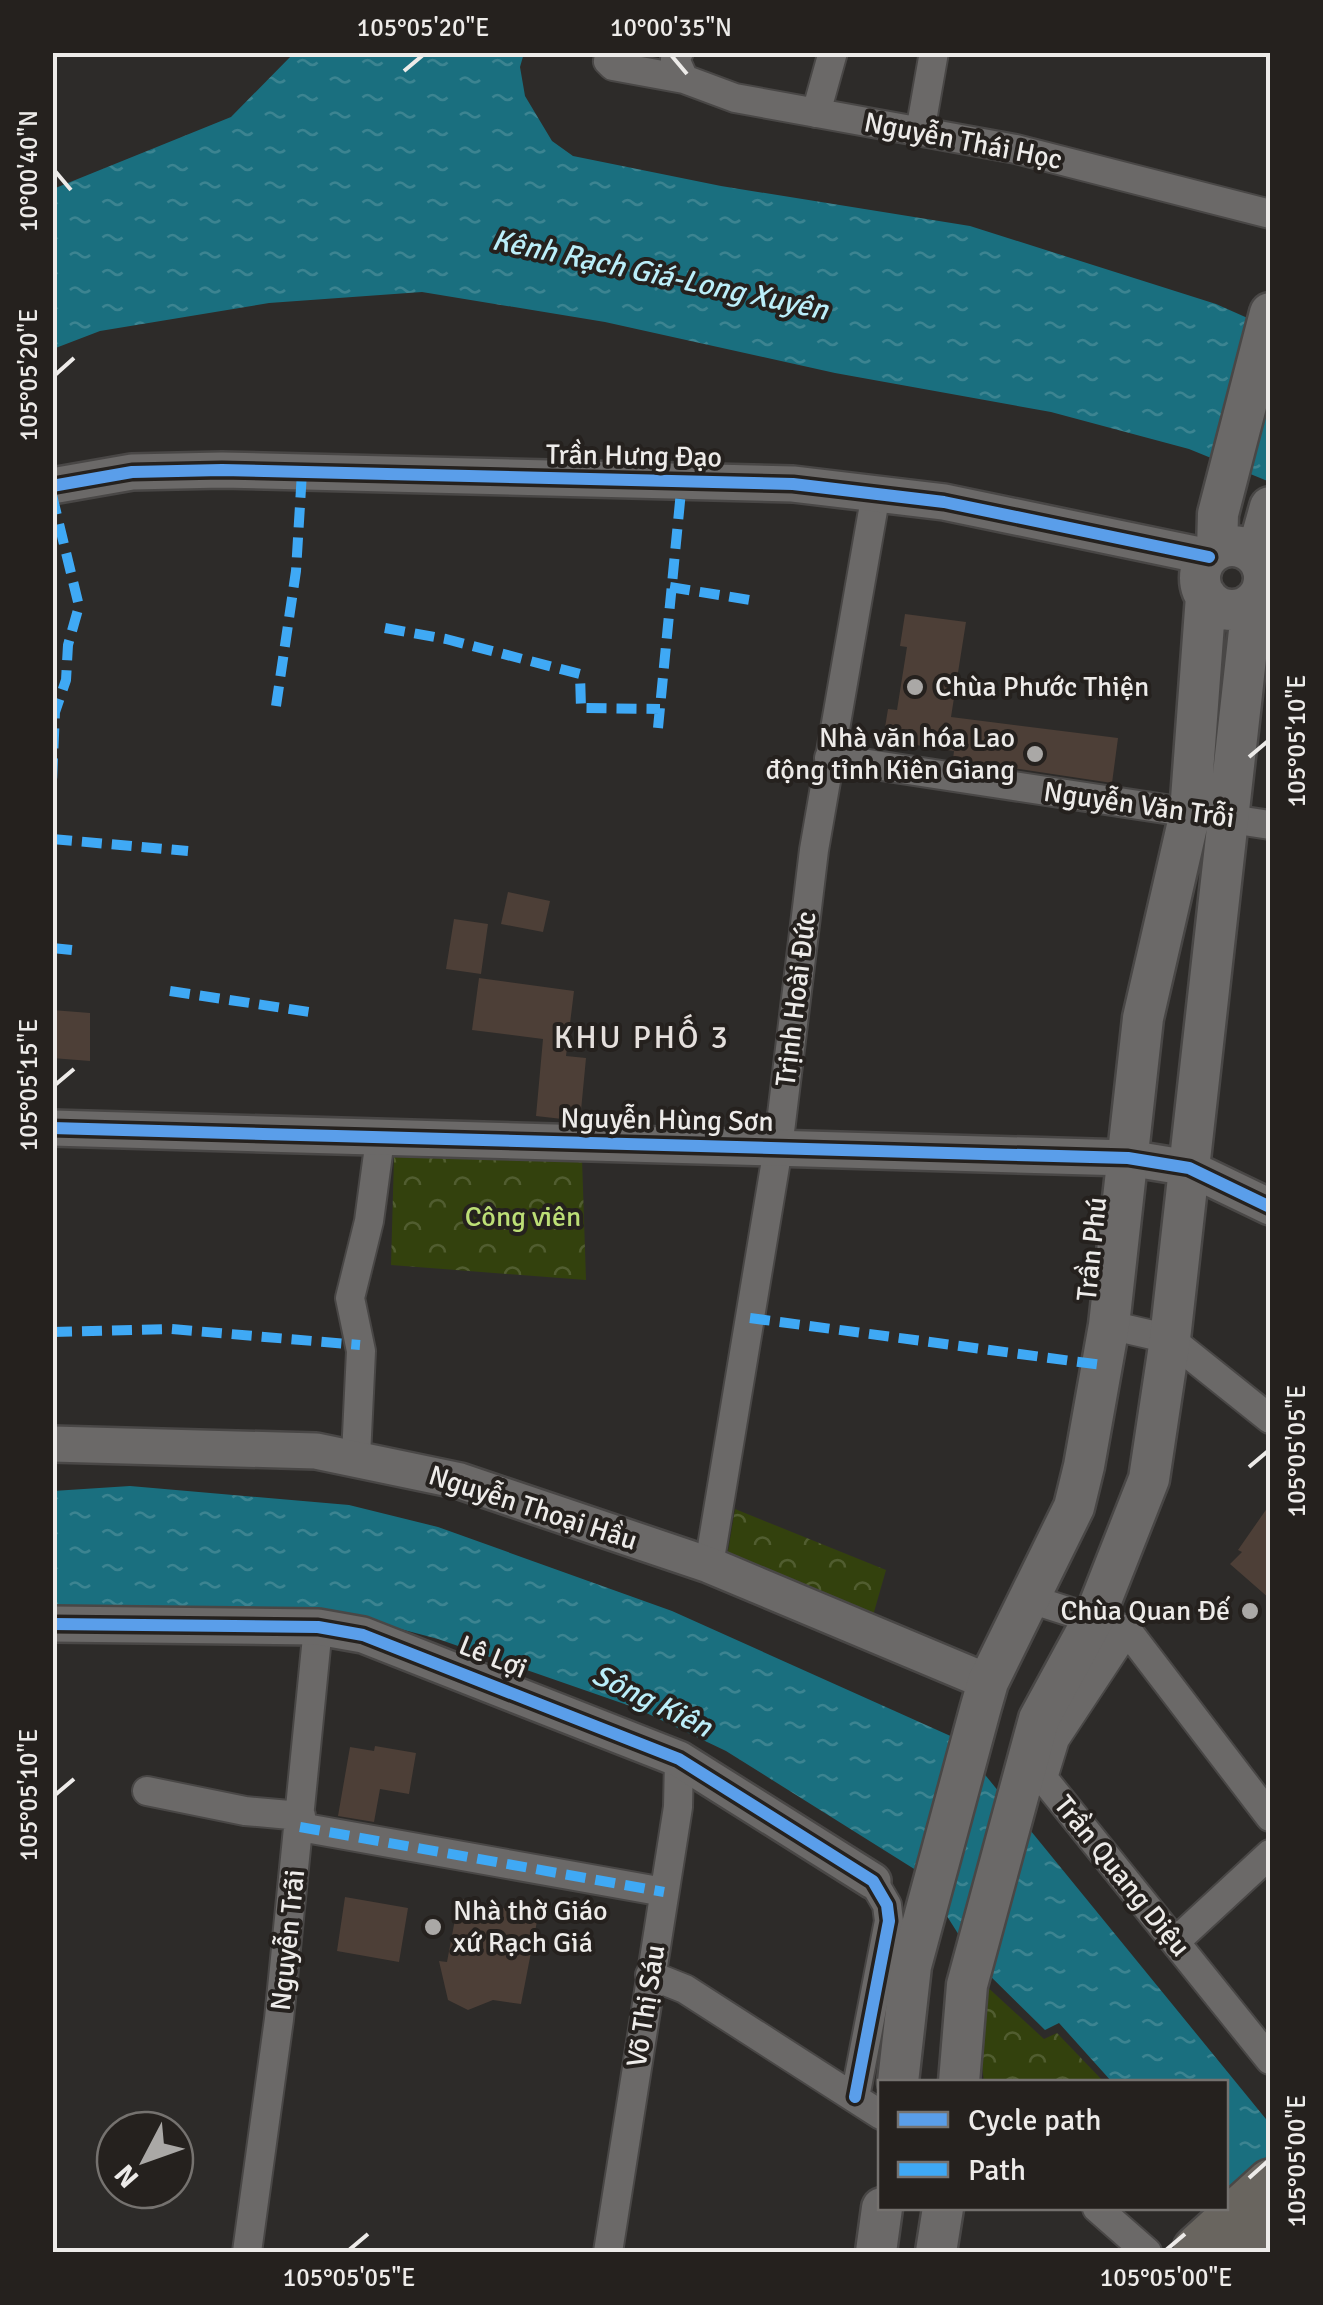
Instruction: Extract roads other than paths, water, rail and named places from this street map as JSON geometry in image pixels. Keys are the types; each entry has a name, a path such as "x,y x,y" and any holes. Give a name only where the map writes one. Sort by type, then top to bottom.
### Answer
{"main road":[{"path":"959,2080 967,1985 1040,1719 1111,1623 1149,1479 1170,1338 1230,818 1242,559 1270,313"},
{"name":"Trần Phú","path":"898,2080 912,1966 984,1696 1074,1507 1109,1325 1143,1018 1242,559"},
{"path":"1207,2247 1270,2182"},
{"path":"876,2252 882,2210"},
{"path":"936,2252 943,2210"},
{"path":"1207,2247 1270,2235"}],"street":[{"name":"Nguyễn Thái Học","path":"611,52 608,61 613,66 682,66 735,98 1016,149 1270,214"},
{"path":"816,113 833,52"},
{"path":"920,132 934,52"},
{"name":"Trần Hưng Đạo","path":"52,486 132,472 222,470 794,484 944,502 1242,559"},
{"name":"Trịnh Hoài Đức","path":"709,1565 778,1148 829,758 876,493"},
{"name":"Nguyễn Văn Trỗi","path":"829,758 1270,825"},
{"name":"Nguyễn Hùng Sơn","path":"52,1128 1128,1158 1189,1168 1270,1207"},
{"path":"356,1456 362,1351 350,1298 369,1221 380,1139"},
{"path":"1109,1325 1170,1338 1270,1419"},
{"name":"Nguyễn Thoại Hầu","path":"52,1444 284,1448 356,1456 460,1482 709,1565 984,1696"},
{"path":"1030,1599 1111,1623 1270,1817"},
{"name":"Trần Quang Diệu","path":"1111,1623 1055,1739 1043,1778 1270,2060"},
{"name":"Lê Lợi","path":"52,1624 318,1627 363,1635 678,1759 872,1881"},
{"name":"Nguyễn Trãi","path":"247,2252 280,2019 318,1627"},
{"name":"Võ Thị Sáu","path":"608,2252 678,1808 678,1759"},
{"path":"147,1791 664,1892"},
{"path":"1175,1942 1270,1854"},
{"path":"854,2097 889,1921 887,1905 872,1881"},
{"path":"650,1974 685,1989 878,2114"},
{"path":"1099,2210 1147,2252"}],"water":[{"name":"Kênh Rạch Giá-Long Xuyên","path":"294,53 524,53 520,67 525,96 552,141 573,156 721,186 970,226 1216,304 1270,328 1270,482 1189,449 1051,412 835,373 605,322 422,292 269,303 100,331 53,349 53,189 231,117"},
{"name":"Sông Kiên","path":"130,1486 349,1505 438,1527 672,1611 955,1738 1270,2124 1270,2252 1228,2210 1228,2080 1110,2080 1059,2023 1045,2030 976,1962 919,1872 726,1751 636,1708 438,1639 344,1614 285,1608 53,1607 53,1491"}],"place":[{"name":"Chùa Phước Thiện","path":"915,687"},
{"name":"Nhà văn hóa Lao động tỉnh Kiên Giang","path":"1035,754"},
{"name":"Chùa Quan Đế","path":"1250,1611"},
{"name":"Nhà thờ Giáo xứ Rạch Giá","path":"433,1927"}],"district":[{"name":"KHU PHỐ 3","path":"642,1037"}],"park label":[{"name":"Công viên","path":"523,1217"}]}
